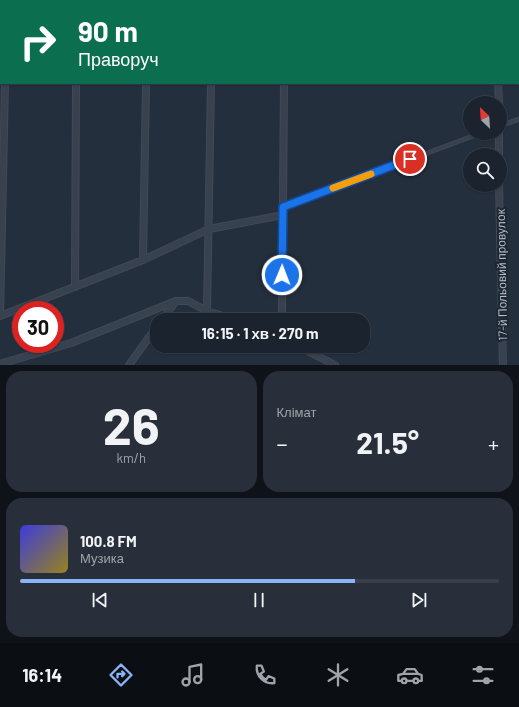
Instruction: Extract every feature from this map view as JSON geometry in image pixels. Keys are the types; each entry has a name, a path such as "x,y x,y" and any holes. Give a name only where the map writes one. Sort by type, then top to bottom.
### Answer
{"street":[{"path":"5,84 0,316 143,260 209,229 283,214"},
{"path":"75,287 76,84"},
{"path":"143,260 146,84"},
{"path":"208,311 211,84"},
{"path":"282,313 284,84"},
{"path":"498,84 498,96"},
{"name":"17-й Польовий провулок","path":"499,192 503,365"},
{"path":"167,313 176,300"},
{"path":"0,364 71,343 176,300 188,301 214,313"},
{"path":"129,365 150,336"},
{"path":"312,353 335,365"}],"lane":[{"path":"507,123 519,119"},
{"path":"283,207 463,140"}],"slow traffic":[{"path":"333,188 371,174"}],"route":[{"path":"282,275 283,207 410,159"}]}
